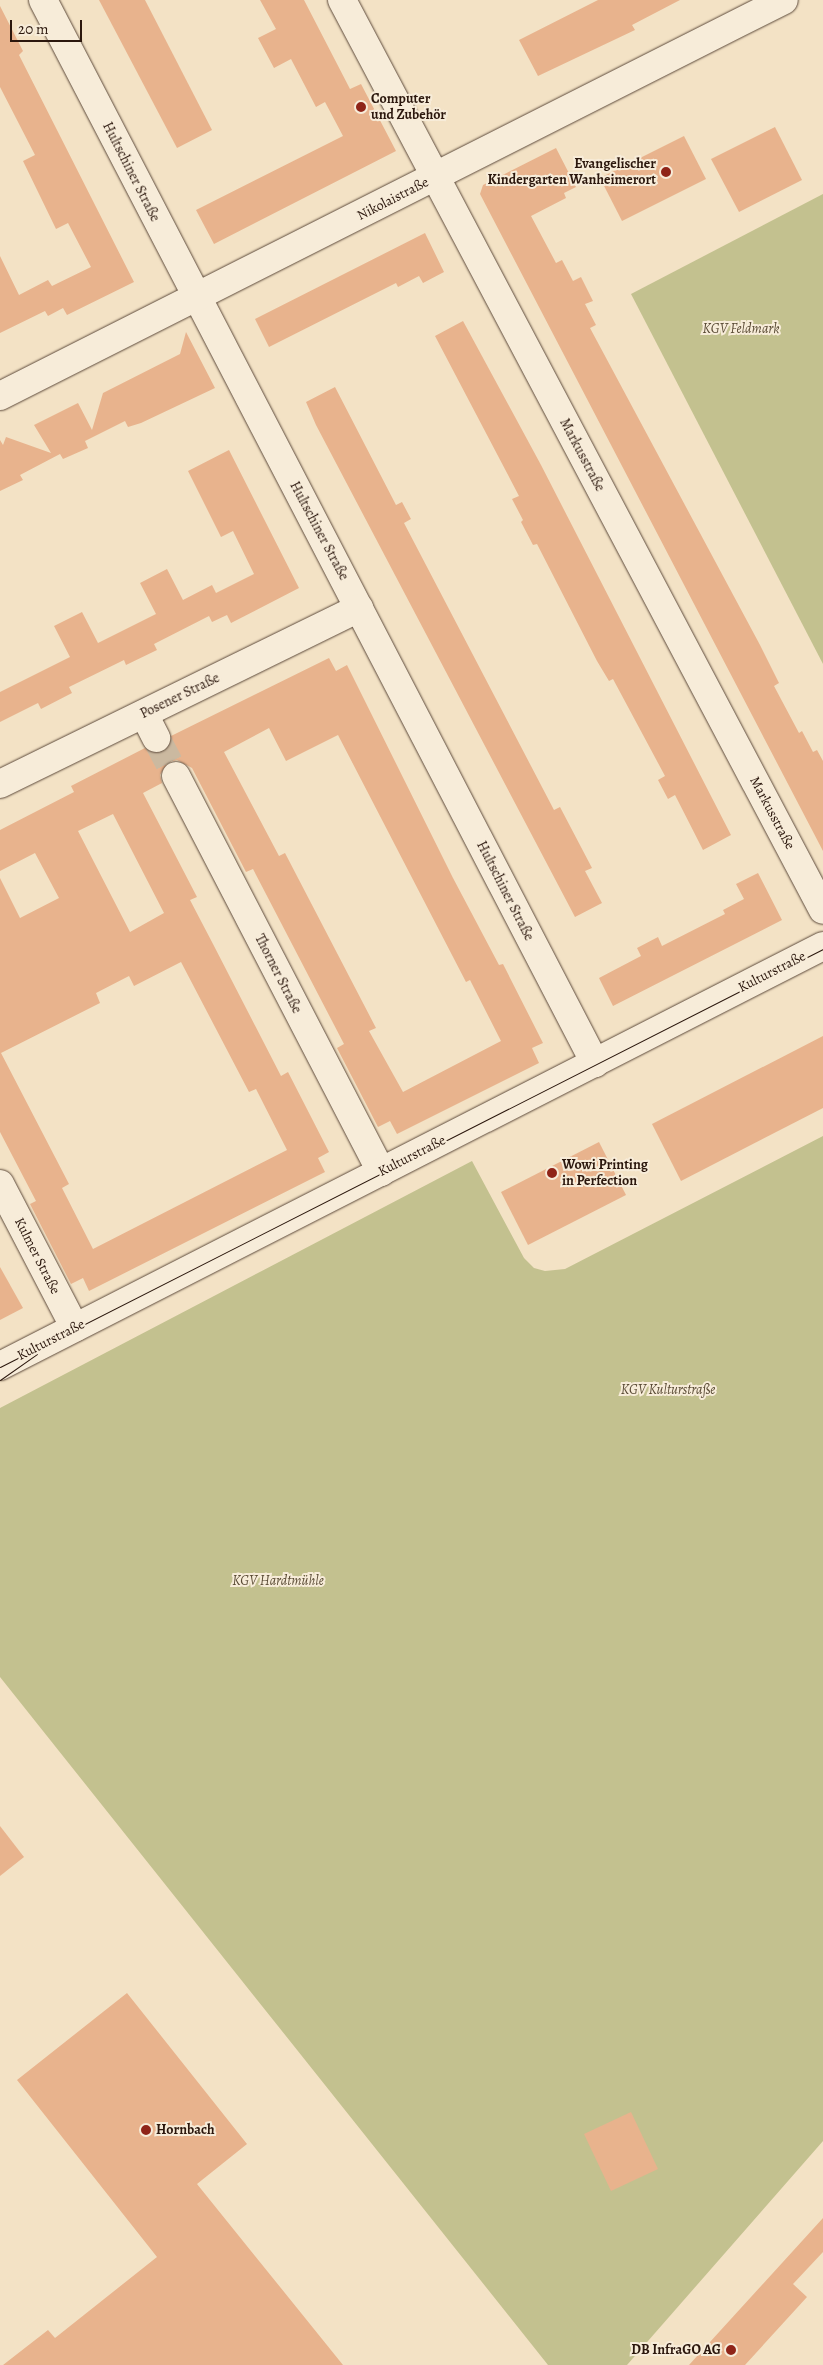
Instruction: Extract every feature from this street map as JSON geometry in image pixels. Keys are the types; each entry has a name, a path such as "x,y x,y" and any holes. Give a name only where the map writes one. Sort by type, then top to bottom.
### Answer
{"street":[{"name":"Hultschiner Straße","path":"43,0 196,298 595,1063"},
{"name":"Markusstraße","path":"342,0 434,178 823,910"},
{"name":"Nikolaistraße","path":"0,396 434,178 737,10 784,0"},
{"name":"Posener Straße","path":"0,784 359,608"},
{"path":"144,714 156,738"},
{"name":"Thorner Straße","path":"176,776 380,1172"},
{"name":"Kulturstraße","path":"0,1366 823,946"},
{"name":"Kulmer Straße","path":"0,1184 75,1328"}],"green space":[{"name":"KGV Feldmark","path":"823,194 823,664 631,294"},
{"name":"KGV Hardtmühle","path":"823,1136 823,2141 627,2365 548,2365 0,1677 0,1408 472,1161 524,1258 534,1268 545,1271 565,1269"}],"building":[{"path":"99,0 145,0 212,130 177,148"},
{"path":"260,0 304,0 350,89 361,84 396,151 214,244 196,210 343,136 325,102 316,107 291,59 274,68 258,38 276,29"},
{"path":"598,0 680,0 632,25 635,30 538,76 519,40"},
{"path":"0,6 23,51 19,55 134,282 67,315 63,308 48,316 45,311 0,333 0,256 19,295 48,280 52,286 91,267 68,223 56,229 23,161 35,155 0,87"},
{"path":"775,127 802,180 739,212 711,159"},
{"path":"684,136 706,179 622,221 600,178"},
{"path":"556,148 576,187 564,193 566,198 531,216 556,263 562,260 573,281 581,277 593,301 585,304 596,325 590,328 760,645 779,683 774,686 799,733 802,731 813,752 817,750 823,761 823,851 480,194 483,185"},
{"path":"425,233 444,272 423,283 419,276 398,287 396,283 269,347 255,319"},
{"path":"463,321 541,465 731,835 703,850 675,795 668,799 658,780 665,776 613,679 609,681 597,661 537,544 533,545 521,522 523,520 512,499 519,496 435,336"},
{"path":"186,332 215,388 141,423 128,427 125,421 85,441 88,448 63,459 60,454 20,475 23,480 0,491 0,440 3,445 6,437 51,453 34,425 78,403 92,430 103,393 180,354"},
{"path":"335,387 396,505 402,502 411,519 404,523 554,810 560,807 592,868 585,871 602,903 575,917 316,425 306,402"},
{"path":"229,450 299,588 231,623 227,615 212,622 209,616 154,644 157,650 126,665 124,660 69,687 72,693 41,709 38,703 0,722 0,692 70,657 54,626 82,612 98,643 156,614 140,583 167,569 183,600 212,585 216,593 254,574 233,531 221,537 188,471"},
{"path":"329,658 336,671 347,665 453,878 499,965 503,964 543,1043 532,1048 539,1063 397,1134 390,1121 378,1127 337,1048 344,1044 253,869 246,872 192,768 177,760 168,762 160,775 162,783 143,793 197,897 190,900 281,1076 288,1072 329,1152 318,1158 325,1172 89,1291 83,1278 71,1284 30,1204 36,1201 0,1132 0,878 20,918 59,898 35,853 0,871 0,830 74,792 71,786 145,748 155,754 163,752 169,746 171,736","holes":["269,728 286,761 338,735 466,982 470,980 501,1041 403,1092 369,1031 376,1028 285,853 279,856 224,752","113,814 164,913 130,932 78,831","181,962 249,1092 256,1089 287,1150 93,1249 62,1188 69,1184 1,1053 100,1003 96,993 129,976 134,986"]},
{"path":"758,873 782,920 613,1006 599,978 641,956 637,948 658,937 662,946 725,914 723,910 744,899 736,884"},
{"path":"823,1036 823,1108 681,1181 652,1124"},
{"path":"599,1142 626,1195 528,1245 501,1192"},
{"path":"0,1267 23,1308 0,1320"},
{"path":"0,1826 24,1857 0,1876"},
{"path":"127,1993 247,2144 197,2184 343,2365 3,2365 48,2330 55,2338 157,2257 17,2080"},
{"path":"631,2112 658,2169 611,2191 584,2134"},
{"path":"823,2218 823,2252 793,2284 807,2297 745,2365 689,2365"}],"tunnel":[{"path":"156,738 176,776"}],"tram line":[{"path":"0,1367 823,949"},
{"path":"0,1380 37,1354"}],"place":[{"name":"Computer und Zubehör","path":"361,107"},
{"name":"Evangelischer Kindergarten Wanheimerort","path":"666,172"},
{"name":"Wowi Printing in Perfection","path":"552,1173"},
{"name":"Hornbach","path":"146,2130"},
{"name":"DB InfraGO AG","path":"731,2350"}],"park label":[{"name":"KGV Kulturstraße","path":"668,1390"}]}
